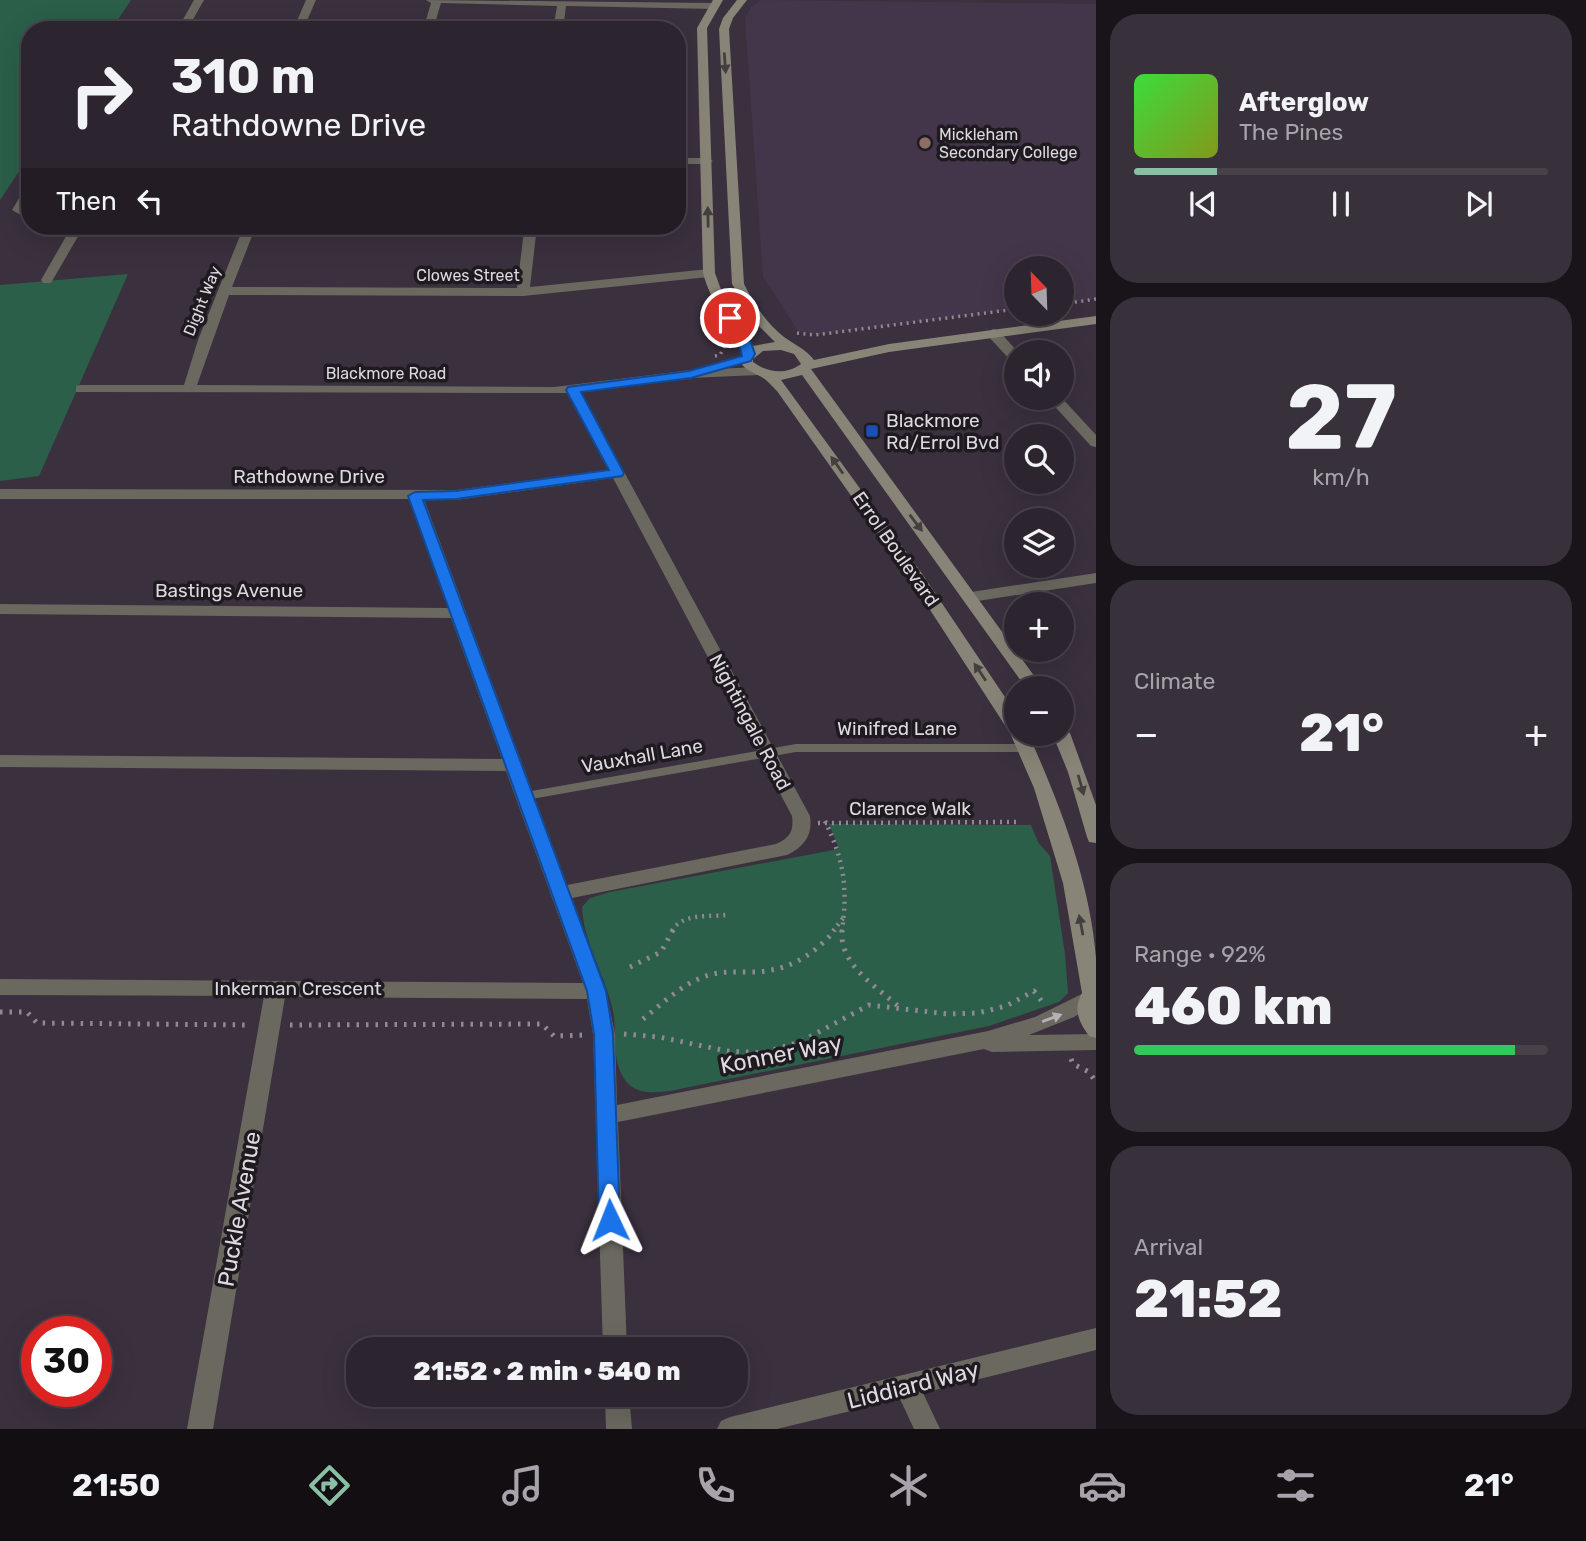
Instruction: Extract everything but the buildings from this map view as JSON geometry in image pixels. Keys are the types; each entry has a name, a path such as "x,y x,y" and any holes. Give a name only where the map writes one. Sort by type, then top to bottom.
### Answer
{"street":[{"path":"187,21 199,0"},
{"path":"302,21 311,0"},
{"path":"431,0 716,3 702,29 709,273 716,296 746,350 771,345 795,349 889,348"},
{"path":"431,21 437,0"},
{"path":"742,0 724,29 736,271 744,298 774,335 795,349"},
{"path":"559,21 562,3"},
{"path":"686,161 707,161"},
{"path":"47,280 73,235"},
{"name":"Dight Way","path":"189,390 205,340 247,235"},
{"path":"523,292 529,235"},
{"name":"Clowes Street","path":"226,291 523,292 709,273"},
{"path":"763,373 787,375 806,367 889,348 1096,320"},
{"path":"993,334 1004,345"},
{"name":"Errol Boulevard","path":"795,349 805,355 806,367 1027,676"},
{"name":"Errol Boulevard","path":"746,350 751,367 782,388 917,578 1004,711"},
{"name":"Blackmore Road","path":"691,374 746,350"},
{"name":"Blackmore Road","path":"81,389 573,390 691,374 763,373"},
{"name":"Nightingale Road","path":"573,390 801,816 803,825"},
{"path":"1065,410 1096,443"},
{"name":"Rathdowne Drive","path":"0,494 456,495 617,473"},
{"path":"415,496 596,991 604,1034 614,1337"},
{"path":"971,597 1096,578"},
{"name":"Bastings Avenue","path":"0,609 459,613"},
{"name":"Errol Boulevard","path":"1024,746 1073,883 1092,994 1088,1018 1096,1030"},
{"path":"1066,746 1096,837"},
{"path":"0,761 513,765"},
{"path":"561,893 780,850 794,845 801,836 803,825"},
{"name":"Inkerman Crescent","path":"2,992 276,988 596,991"},
{"name":"Puckle Avenue","path":"200,1429 276,988"},
{"name":"Konner Way","path":"605,1116 967,1045 1055,1017 1092,994"},
{"name":"Konner Way","path":"967,1045 1096,1042"},
{"name":"Liddiard Way","path":"730,1429 1096,1339"},
{"path":"907,1387 927,1429"},
{"path":"618,1407 619,1429"}],"lane":[{"name":"Winifred Lane","path":"766,753 815,747 1004,738"},
{"name":"Vauxhall Lane","path":"526,796 766,753"}],"path":[{"path":"1074,302 1096,299"},
{"path":"774,335 799,332 815,335 1004,311"},
{"path":"706,357 720,355 725,343 746,350"},
{"path":"825,821 841,859 846,905 842,946 849,960 899,1007"},
{"name":"Clarence Walk","path":"803,825 825,821 1016,822"},
{"path":"630,967 661,952 677,923 685,919 726,915"},
{"path":"643,1019 702,976 792,967 816,952 844,917"},
{"path":"0,1012 27,1012 37,1023 542,1024 554,1036 645,1033 730,1051 764,1053 798,1042 866,1005 899,1007 951,1016 984,1013 1006,1007 1034,990 1055,1017"}],"shaded area":[{"name":"Mickleham Secondary College","path":"762,0 1096,4 1096,299 1074,302 1074,256 1004,256 1004,311 816,335 798,331 763,277 745,18 751,7"}],"green space":[{"path":"0,0 131,0 117,21 21,21 21,168 0,200"},
{"path":"128,274 39,476 0,481 0,285"},
{"path":"829,824 1031,825 1038,842 1050,856 1065,954 1068,993 1059,1002 989,1026 670,1091 649,1092 631,1086 619,1068 613,1011 586,933 582,907 590,898 610,892 839,849"}],"place":[{"name":"Mickleham Secondary College","path":"925,143"},
{"name":"Blackmore Rd/Errol Bvd","path":"872,431"}],"route":[{"path":"610,1220 604,1034 591,972 415,496 456,495 617,473 573,390 691,374 746,358 749,354 744,340 730,318"}]}
